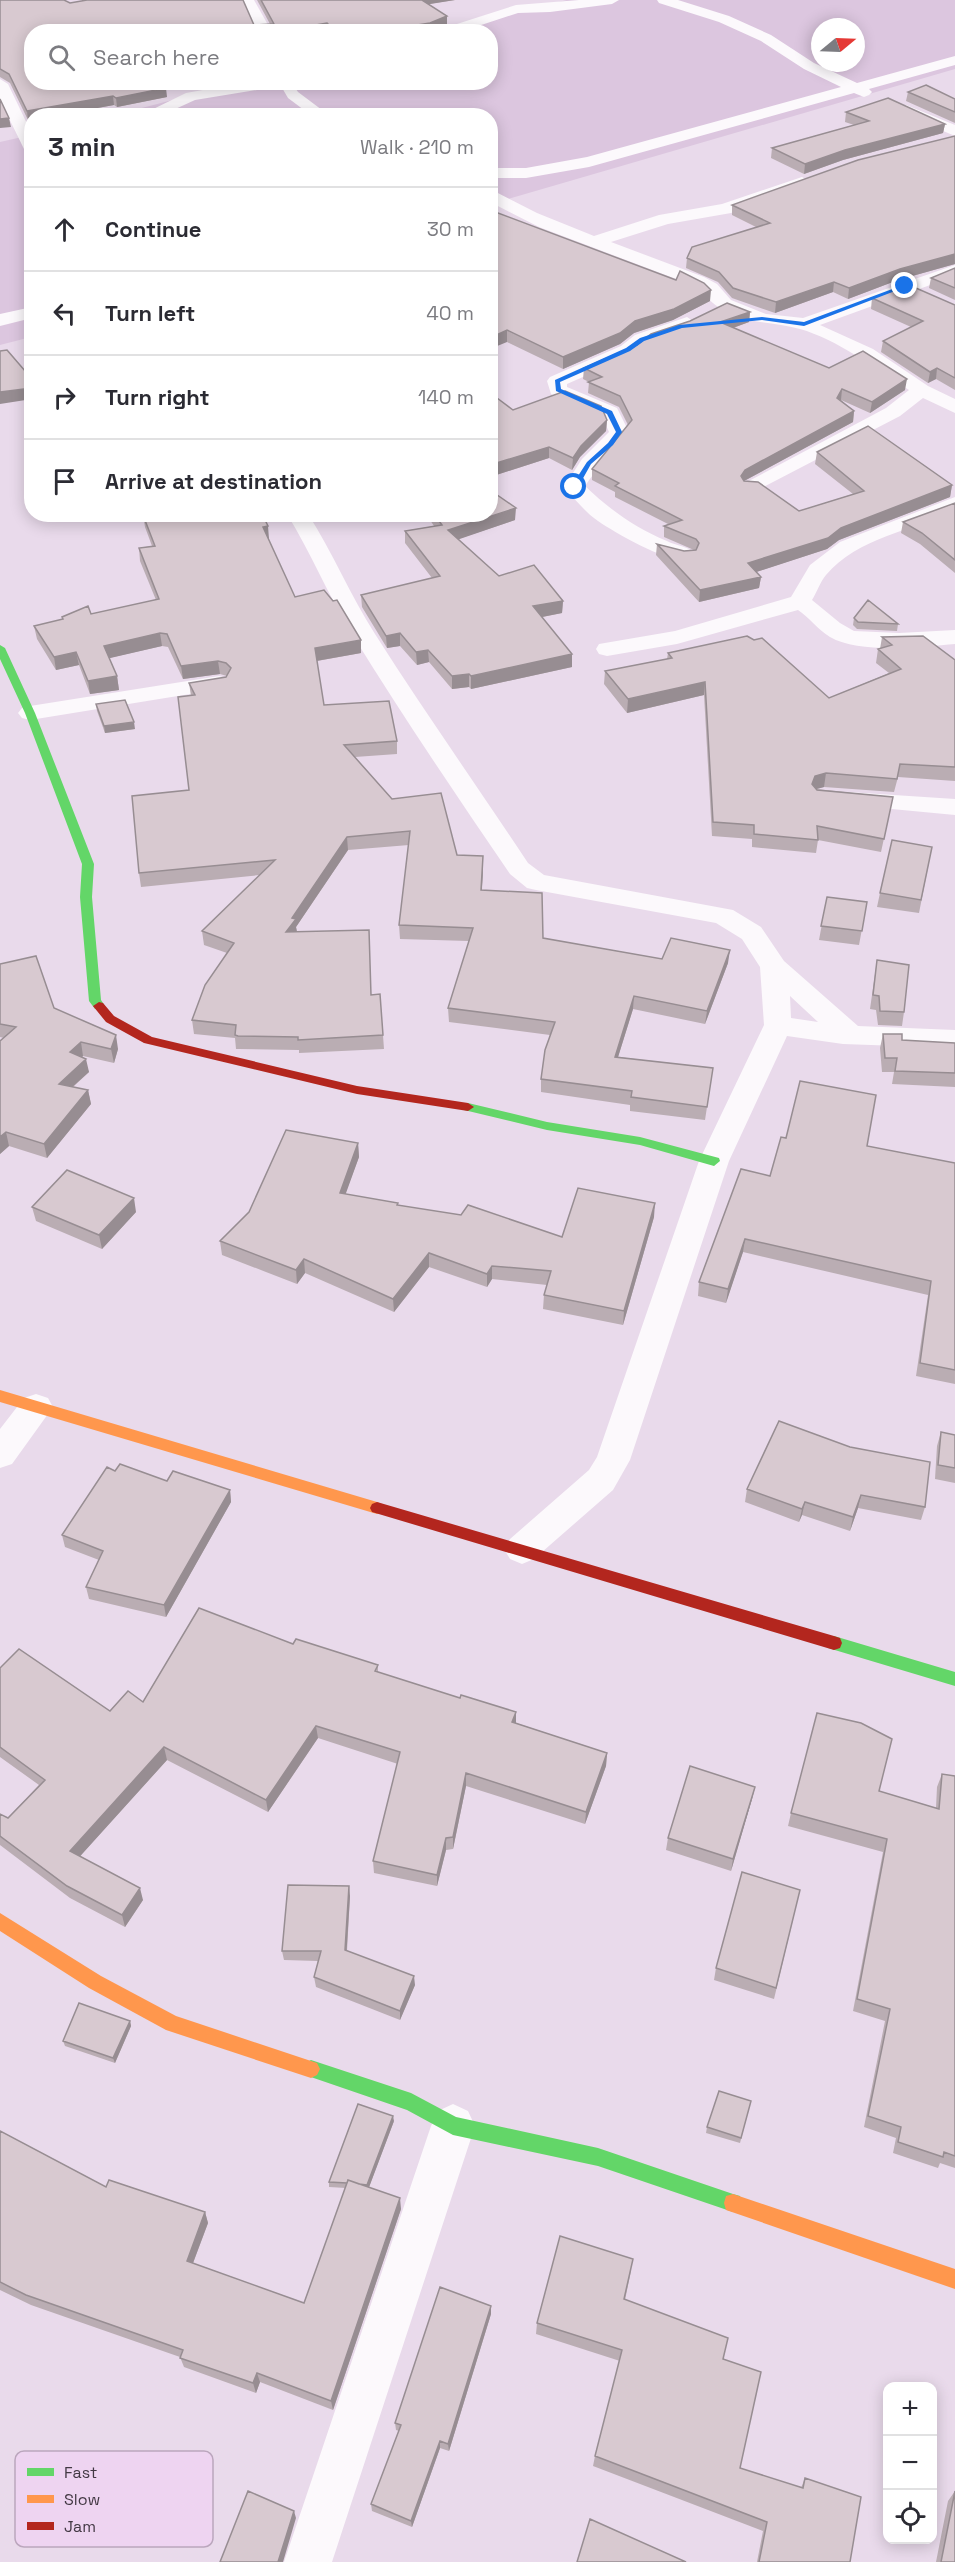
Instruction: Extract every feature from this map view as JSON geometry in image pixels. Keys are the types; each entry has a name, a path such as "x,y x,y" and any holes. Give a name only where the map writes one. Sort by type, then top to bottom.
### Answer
{"street":[{"path":"247,0 260,24"},
{"path":"488,0 504,11"},
{"path":"475,24 504,11 612,0"},
{"path":"664,0 724,19 766,38 809,66 875,96"},
{"path":"498,173 526,173 589,162 955,60"},
{"path":"0,84 20,123 24,139"},
{"path":"164,108 191,96 229,90"},
{"path":"289,90 312,108"},
{"path":"895,105 955,132"},
{"path":"934,143 955,138"},
{"path":"594,242 665,219 725,209 818,176"},
{"path":"498,199 572,236 698,281 711,288 725,304 762,319"},
{"path":"804,324 955,270"},
{"path":"905,286 935,300"},
{"path":"685,555 660,546 604,516 574,487 589,463 610,444 619,432 610,412 558,390 557,381 628,350 642,339 681,326 725,304"},
{"path":"0,320 24,314"},
{"path":"681,326 762,319 804,324 866,353 921,390 955,406"},
{"path":"0,334 24,331"},
{"path":"752,487 893,412 921,390"},
{"path":"800,602 817,571 849,548 871,535 955,503"},
{"path":"302,522 321,552 324,565 363,633 519,868 536,882 724,916 752,933 774,968 849,1035"},
{"path":"607,649 677,637 800,602 810,606 843,635 884,640 955,637"},
{"path":"0,648 30,713 83,846 88,864 86,897 94,1001 110,1019 148,1040 346,1087 478,1109 547,1126 640,1141 714,1161"},
{"path":"30,713 219,683"},
{"path":"824,796 955,807"},
{"path":"522,1549 601,1480 613,1460 714,1161 778,1024 774,968"},
{"path":"778,1024 849,1035 955,1039"},
{"path":"0,1396 955,1679"},
{"path":"0,1454 36,1407"},
{"path":"0,1921 95,1982 172,2024 411,2102 453,2126 598,2157 955,2279"},
{"path":"308,2562 453,2126"}],"shaded area":[{"path":"567,0 955,0 955,69 498,202 498,108 142,108 211,90 498,90 498,24 465,24"},
{"path":"24,137 24,339 0,345 0,142"}],"building":[{"path":"0,0 64,0 70,3 87,0 243,0 254,24 24,24 24,90 156,90 116,98 113,96 44,108 26,108 9,74 0,69"},
{"path":"261,0 422,0 447,16 424,24 274,24"},
{"path":"926,85 955,99 955,112 908,92"},
{"path":"888,98 945,124 845,150 805,164 772,148 869,121 846,112"},
{"path":"0,99 9,118 0,119"},
{"path":"955,136 955,254 900,269 849,288 834,282 776,302 733,288 719,272 687,258 692,247 770,223 732,205 858,160"},
{"path":"498,213 676,280 680,271 704,283 711,290 674,309 635,321 620,333 563,357 507,330 498,334"},
{"path":"955,268 955,288 931,278"},
{"path":"909,285 955,305 955,378 937,368 930,372 883,341 923,321 872,298"},
{"path":"727,303 750,312 720,322 829,368 863,351 907,379 872,402 842,389 837,398 854,411 745,470 741,476 744,481 758,482 799,511 864,491 817,452 868,426 952,485 841,528 828,538 748,563 761,577 700,590 657,544 684,551 696,550 699,543 696,539 664,526 682,520 615,486 619,483 592,469 632,420 620,396 588,382 602,377 584,368 637,345 651,334 690,321"},
{"path":"7,350 24,370 24,389 0,392 0,351"},
{"path":"565,391 601,406 607,420 581,446 573,458 549,447 498,463 498,399 513,410"},
{"path":"498,496 516,508 498,514"},
{"path":"955,503 955,560 922,533 903,522"},
{"path":"146,522 266,522 268,526 263,527 295,597 324,590 333,601 337,600 361,640 315,648 324,705 389,701 397,741 344,745 392,799 441,793 457,855 483,856 481,890 542,893 543,938 662,959 671,938 730,950 707,1011 634,996 615,1057 713,1068 707,1107 631,1097 632,1091 541,1079 545,1050 555,1022 448,1008 473,928 399,925 410,831 347,837 292,918 296,919 286,932 369,930 371,995 380,994 383,1035 298,1040 298,1037 238,1036 235,1035 236,1025 192,1020 205,985 234,943 202,931 275,860 139,873 132,796 189,790 178,697 195,695 189,683 226,677 231,668 226,663 218,661 181,666 167,634 160,633 104,646 117,676 88,681 76,652 54,657 34,626 63,619 62,617 88,606 91,614 159,599 139,548 155,546"},
{"path":"440,522 473,522 448,530 499,576 534,565 563,601 533,606 572,654 471,676 469,674 452,676 428,650 416,652 400,633 386,636 361,595 440,576 405,531 442,525"},
{"path":"868,600 898,624 858,622 854,618"},
{"path":"747,636 754,640 762,638 829,698 901,669 878,649 892,645 882,637 923,636 955,660 955,767 900,764 897,779 826,773 815,776 812,784 817,790 893,797 884,839 817,826 818,840 754,834 754,825 713,822 705,682 628,699 605,671 672,658 668,653"},
{"path":"125,700 134,722 104,726 96,704"},
{"path":"892,840 932,847 921,900 880,893"},
{"path":"827,897 867,902 862,931 821,926"},
{"path":"36,956 54,1008 116,1035 111,1049 81,1042 70,1052 86,1059 59,1084 88,1090 44,1144 6,1132 0,1137 0,1041 16,1027 0,1024 0,964"},
{"path":"877,960 909,965 904,1012 880,1011 879,996 873,995"},
{"path":"883,1034 902,1034 902,1040 955,1043 955,1073 895,1071 897,1058 885,1058"},
{"path":"800,1081 876,1095 867,1146 955,1163 955,1370 920,1363 931,1281 745,1239 728,1289 699,1282 741,1169 770,1176 781,1137 786,1138"},
{"path":"286,1130 358,1143 340,1193 398,1203 397,1205 461,1215 468,1205 562,1237 578,1188 655,1203 624,1311 544,1295 551,1271 492,1266 487,1274 429,1253 393,1299 304,1259 296,1270 220,1241 249,1212"},
{"path":"67,1170 134,1198 99,1235 32,1207"},
{"path":"779,1421 850,1447 930,1462 925,1507 861,1495 853,1517 805,1502 802,1509 747,1489"},
{"path":"941,1432 955,1435 955,1468 938,1465"},
{"path":"120,1464 167,1481 173,1471 230,1490 164,1605 86,1587 103,1551 62,1535 107,1467 115,1471"},
{"path":"199,1608 293,1644 296,1639 378,1665 375,1671 460,1698 461,1695 516,1712 512,1722 607,1753 586,1812 466,1773 453,1837 446,1838 437,1875 373,1861 400,1752 316,1726 266,1800 164,1747 70,1851 140,1888 122,1915 67,1886 0,1836 0,1814 8,1818 45,1780 0,1747 0,1668 19,1649 110,1711 128,1691 143,1702"},
{"path":"817,1713 861,1723 892,1739 879,1791 939,1809 942,1774 955,1776 955,2156 944,2152 943,2157 898,2142 901,2127 868,2116 890,2009 857,1999 887,1839 791,1813"},
{"path":"690,1766 755,1787 733,1859 668,1838"},
{"path":"742,1872 800,1890 776,1988 716,1968"},
{"path":"288,1885 349,1886 345,1950 414,1976 400,2011 314,1977 321,1951 282,1951"},
{"path":"79,2003 130,2021 113,2058 63,2041"},
{"path":"719,2091 751,2101 741,2138 707,2127"},
{"path":"358,2104 393,2116 367,2185 348,2180 347,2183 329,2182"},
{"path":"0,2131 106,2187 109,2180 205,2212 187,2261 304,2303 348,2180 400,2198 331,2401 257,2373 253,2383 180,2358 183,2350 26,2295 0,2282"},
{"path":"560,2236 633,2259 624,2299 728,2338 723,2359 761,2372 740,2468 803,2488 805,2478 861,2497 850,2562 759,2562 767,2522 595,2456 622,2350 537,2323"},
{"path":"440,2287 491,2306 448,2444 440,2441 411,2521 371,2504 401,2425 395,2423"},
{"path":"248,2491 294,2511 278,2562 220,2562"},
{"path":"955,2491 955,2562 941,2562"},
{"path":"590,2519 686,2562 577,2562"}],"traffic: fast":[{"path":"0,648 30,713 88,864 86,897 95,1001 99,1006"},
{"path":"468,1107 547,1126 640,1141 714,1161"},
{"path":"834,1643 955,1679"},
{"path":"311,2069 411,2102 453,2126 598,2157 733,2203"}],"traffic: slow":[{"path":"0,1396 377,1508"},
{"path":"0,1921 95,1982 172,2024 311,2069"},
{"path":"733,2203 955,2279"}],"traffic: jam":[{"path":"99,1006 110,1019 148,1040 357,1090 468,1107"},
{"path":"377,1508 834,1643"}],"route":[{"path":"574,487 589,463 610,444 619,432 610,412 558,390 557,381 628,350 642,339 681,326 762,319 804,324 905,286"}]}
